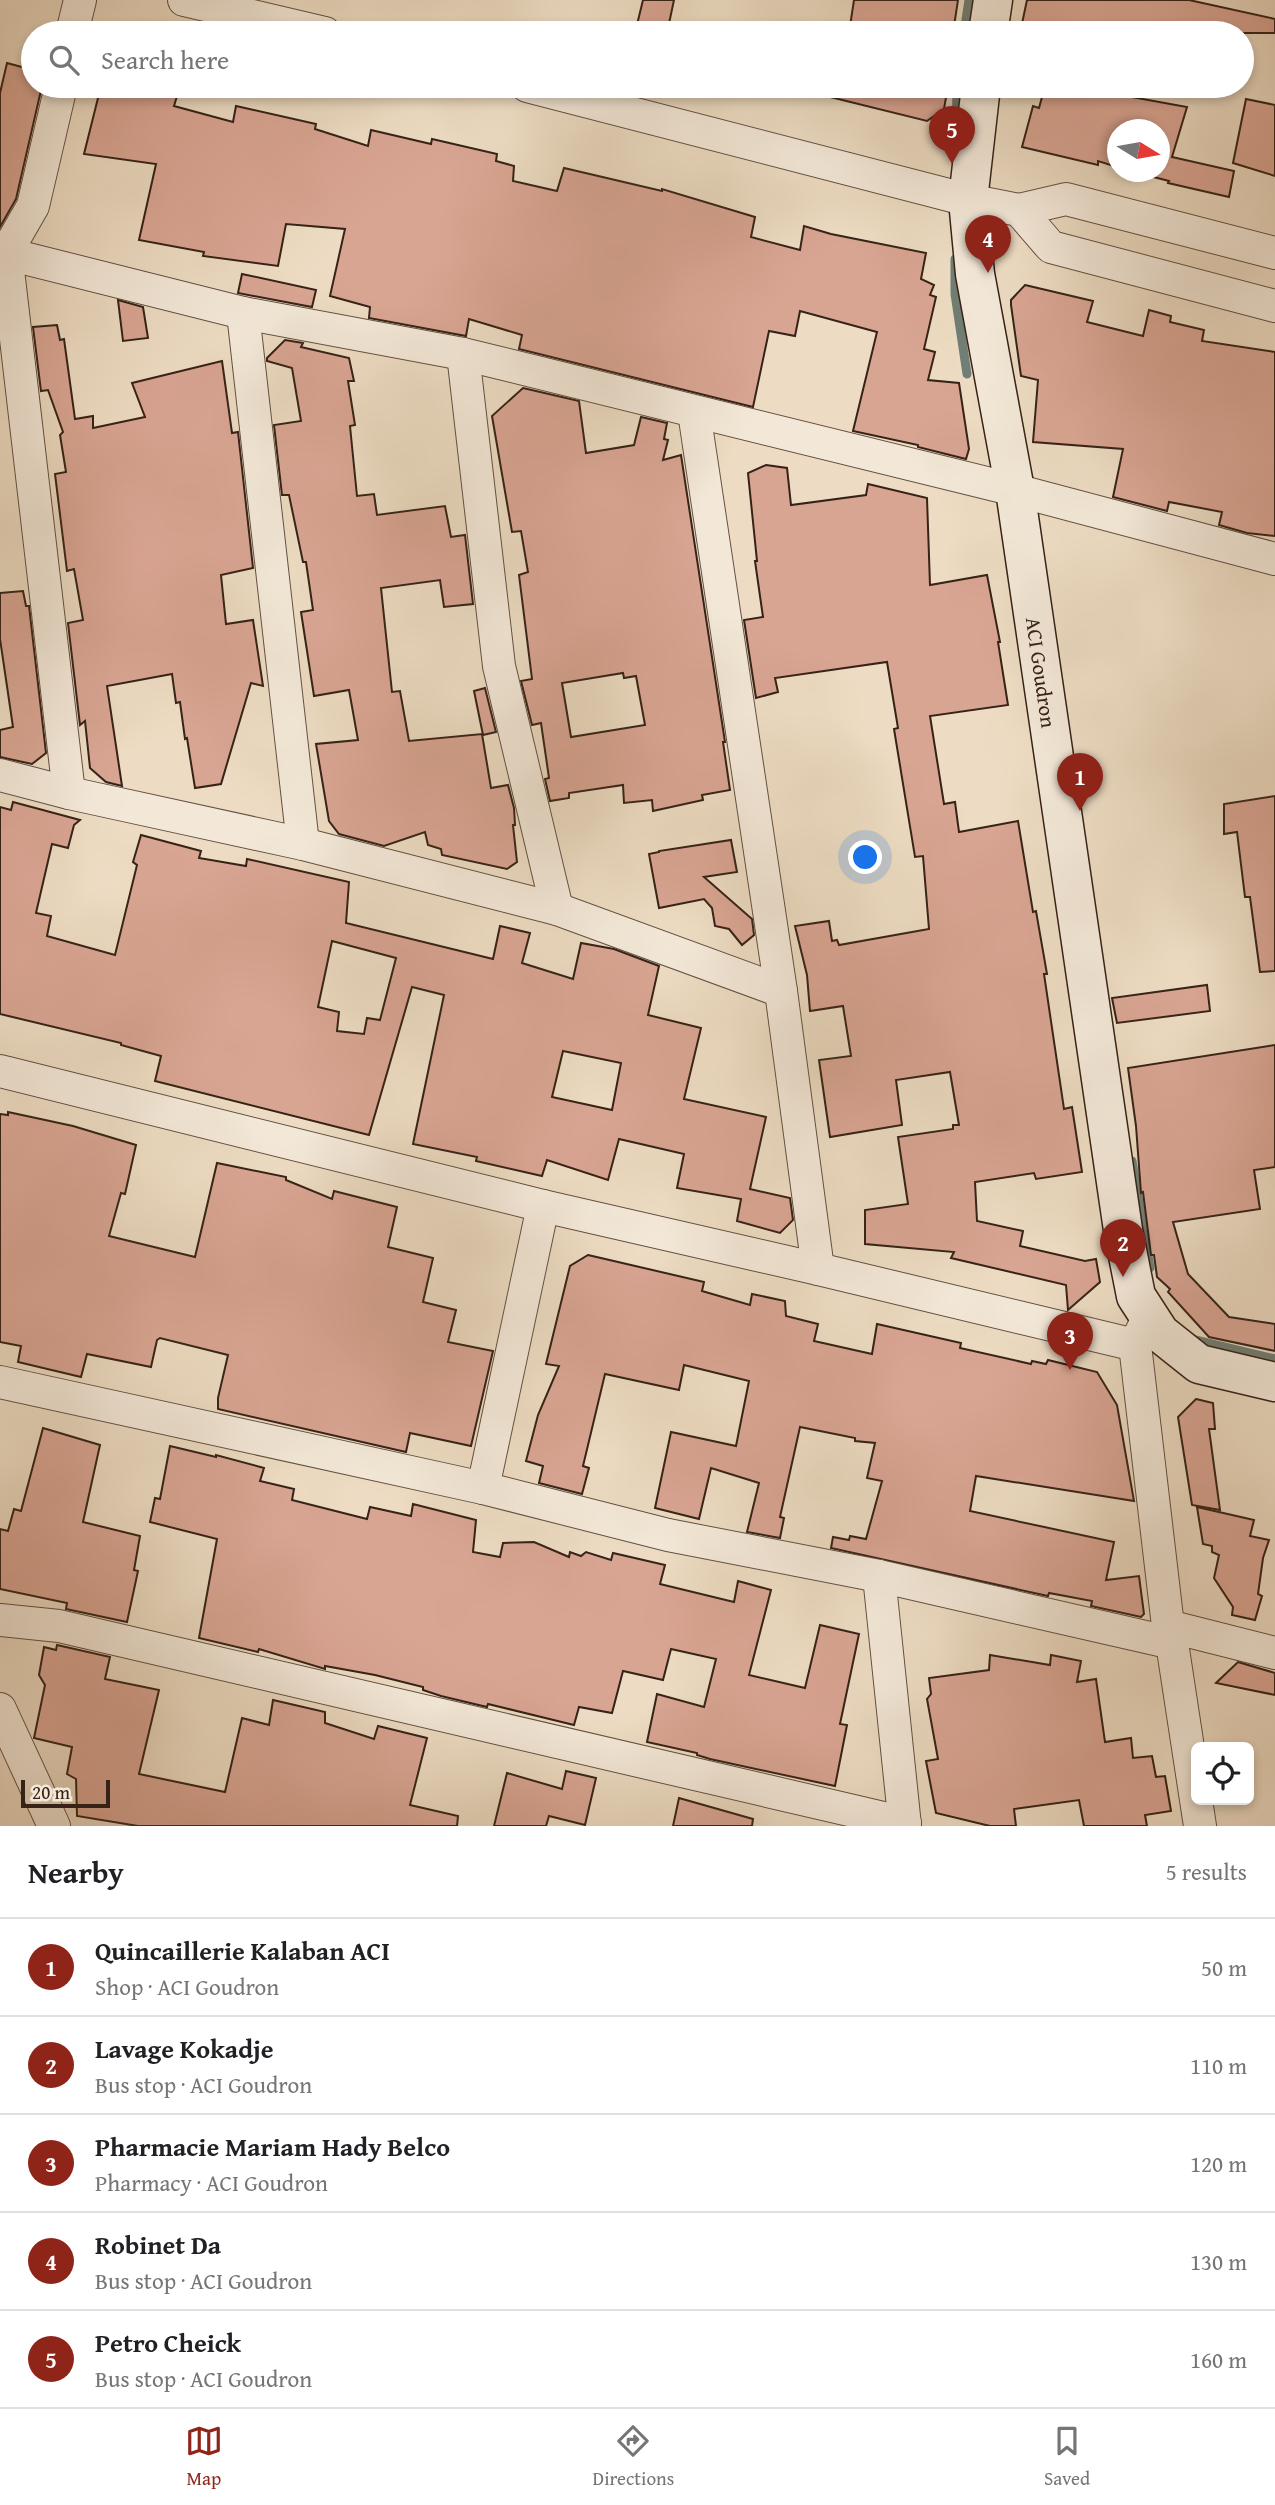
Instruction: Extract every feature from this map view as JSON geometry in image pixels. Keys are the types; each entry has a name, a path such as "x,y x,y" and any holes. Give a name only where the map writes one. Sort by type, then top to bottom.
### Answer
{"street":[{"path":"75,21 80,0"},
{"path":"184,0 273,10 298,21"},
{"path":"990,21 993,0"},
{"path":"58,98 33,206 3,252 69,793"},
{"path":"573,98 968,200 1018,209 1066,199 1275,253"},
{"name":"ACI Goudron","path":"980,98 968,200 975,274 1015,490 1123,1230 1142,1330 1160,1333 1199,1364 1275,1382"},
{"path":"1018,209 1051,247 1275,306"},
{"path":"3,252 243,313 463,354 1015,490 1275,559"},
{"path":"243,313 303,844"},
{"path":"463,354 499,666 557,909"},
{"path":"694,412 781,991 818,1269"},
{"path":"0,775 69,793 303,844 557,909 781,991"},
{"path":"0,1071 543,1206 818,1269 1142,1330 1170,1634 1200,1826"},
{"path":"483,1488 543,1206"},
{"path":"0,1382 483,1488 668,1535 1275,1653"},
{"path":"0,1620 59,1626 905,1824 879,1577"},
{"path":"0,1709 54,1826"}],"building":[{"path":"643,0 674,0 670,21 638,21"},
{"path":"854,0 958,0 955,21 851,21"},
{"path":"1027,0 1189,0 1275,19 1275,33 1254,33 1254,21 1023,21"},
{"path":"7,63 21,67 21,98 39,98 16,199 0,227 0,93"},
{"path":"98,98 176,98 174,106 233,122 236,106 316,124 315,129 368,146 371,130 431,144 432,139 497,154 496,161 514,166 513,181 557,191 564,168 662,189 755,217 751,237 800,250 804,226 926,253 921,279 934,285 930,295 936,297 924,349 935,352 928,380 959,383 969,449 966,459 853,431 877,332 800,311 795,336 769,331 753,407 519,349 522,335 469,319 466,336 369,318 370,307 330,296 345,229 286,224 278,266 203,256 204,252 139,240 156,164 84,154"},
{"path":"834,98 946,98 944,109 927,121"},
{"path":"1042,98 1137,98 1187,107 1172,157 1234,171 1229,197 1168,183 1170,119 1107,119 1107,164 1098,161 1098,165 1022,147 1033,106 1039,108"},
{"path":"1246,99 1275,105 1275,176 1233,163"},
{"path":"242,274 316,290 312,307 238,293"},
{"path":"1025,285 1093,301 1087,322 1143,336 1149,310 1171,316 1170,322 1204,330 1202,341 1275,352 1275,536 1247,533 1219,525 1222,512 1169,502 1167,511 1113,497 1123,449 1033,442 1038,380 1021,376 1011,305 1011,300"},
{"path":"118,300 143,307 148,338 123,341"},
{"path":"57,325 60,340 64,339 75,419 93,416 93,428 145,417 132,383 222,361 232,433 238,432 253,568 221,575 226,624 253,620 263,686 251,683 221,784 195,788 180,702 176,703 172,674 107,686 122,786 106,782 90,768 85,721 80,725 68,623 83,620 74,569 67,571 55,474 66,472 60,435 63,432 48,390 41,391 33,327"},
{"path":"285,340 303,343 301,347 349,358 354,381 348,381 355,425 350,426 357,496 374,494 377,515 445,506 451,537 465,535 473,604 444,607 440,580 381,588 392,692 400,691 409,741 482,734 491,788 508,785 514,808 517,862 507,869 442,855 441,849 428,845 425,832 384,846 339,834 329,821 316,744 358,740 349,690 314,696 301,612 313,610 306,562 303,562 289,495 282,495 274,425 301,421 292,368 267,361"},
{"path":"523,388 579,401 586,453 634,445 641,417 667,423 664,439 668,440 663,460 681,455 730,790 702,795 703,800 653,811 652,800 624,803 623,785 569,793 569,798 550,801 545,779 549,778 541,723 532,725 521,681 532,679 519,575 528,572 521,531 512,532 492,416","holes":["623,673 624,678 636,676 645,725 571,737 562,683"]},
{"path":"766,465 787,468 791,505 866,495 868,484 927,498 930,585 987,575 1000,642 1008,705 930,716 944,804 955,802 959,832 1018,821 1033,912 1036,911 1047,974 1044,974 1064,1109 1072,1107 1082,1172 1036,1179 1034,1173 975,1182 977,1221 1023,1231 1020,1246 1085,1261 1096,1259 1100,1282 1068,1310 1066,1285 951,1258 954,1252 865,1244 865,1210 908,1204 898,1137 953,1129 953,1125 959,1125 950,1072 896,1080 902,1125 830,1137 819,1060 851,1056 843,1006 810,1011 807,975 795,926 829,921 832,941 837,940 839,945 929,929 923,856 915,857 894,729 898,728 887,662 775,678 778,692 756,698 744,620 763,617 755,561 748,473"},
{"path":"23,591 26,606 29,606 46,753 32,764 0,757 0,730 13,727 0,639 0,593"},
{"path":"485,688 496,732 483,735 474,691"},
{"path":"1275,796 1275,971 1260,972 1250,897 1245,897 1237,832 1224,834 1224,804"},
{"path":"13,802 80,820 74,825 68,848 52,844 36,913 51,916 47,936 115,955 137,865 133,862 141,835 201,851 199,858 246,866 247,859 349,882 346,923 493,959 500,926 530,933 522,963 573,979 581,943 614,949 659,966 648,1015 701,1028 684,1099 766,1117 750,1189 790,1198 793,1220 780,1233 737,1221 741,1199 677,1188 684,1154 619,1139 608,1180 547,1160 542,1176 476,1161 477,1157 413,1144 444,995 412,987 369,1135 155,1081 161,1056 121,1043 0,1014 0,807 11,810","holes":["332,941 396,958 380,1020 367,1018 364,1034 337,1031 339,1012 318,1007","563,1051 621,1063 612,1110 552,1097"]},
{"path":"731,840 737,872 704,877 752,919 754,935 742,945 729,929 715,926 712,908 704,899 659,908 649,854"},
{"path":"1207,985 1210,1011 1117,1023 1112,998"},
{"path":"1275,1045 1275,1167 1254,1170 1260,1209 1173,1222 1188,1274 1229,1317 1275,1324 1275,1351 1209,1337 1157,1277 1154,1255 1151,1255 1143,1192 1141,1193 1128,1068"},
{"path":"8,1112 73,1126 136,1145 125,1194 121,1193 109,1236 195,1257 217,1163 286,1177 286,1180 332,1199 334,1191 397,1207 388,1247 433,1258 423,1302 456,1310 448,1342 493,1351 471,1446 410,1433 406,1452 218,1409 228,1355 160,1338 157,1340 151,1367 87,1354 81,1377 18,1362 21,1346 0,1342 0,1114 8,1115"},
{"path":"588,1255 704,1282 702,1291 750,1305 752,1294 785,1301 786,1316 818,1324 814,1341 872,1354 877,1324 961,1343 960,1348 1031,1364 1032,1361 1046,1364 1048,1360 1097,1372 1117,1405 1134,1501 976,1476 970,1511 1114,1542 1106,1580 1139,1576 1144,1614 1141,1617 1091,1606 1092,1601 1049,1593 1048,1596 831,1548 833,1537 866,1539 882,1481 867,1478 875,1443 855,1441 855,1438 800,1427 780,1517 784,1518 780,1538 747,1532 759,1483 711,1468 699,1519 655,1508 671,1432 736,1446 749,1381 684,1365 679,1390 605,1374 583,1466 589,1468 582,1494 539,1483 543,1466 526,1461 538,1415 559,1366 546,1364 570,1266"},
{"path":"1196,1399 1213,1403 1215,1429 1209,1429 1220,1510 1192,1505 1178,1417"},
{"path":"43,1428 100,1445 83,1522 140,1536 134,1570 138,1571 127,1622 66,1609 67,1603 0,1589 0,1529 8,1531 14,1509 21,1511"},
{"path":"170,1446 264,1468 260,1481 294,1489 292,1500 367,1519 370,1507 411,1516 413,1504 476,1520 473,1552 500,1557 503,1543 534,1542 569,1557 570,1552 581,1556 586,1552 611,1560 613,1553 665,1565 660,1584 734,1602 738,1581 771,1590 749,1675 805,1688 820,1625 859,1634 840,1724 847,1725 835,1786 710,1759 697,1753 647,1742 657,1694 704,1707 716,1659 671,1649 663,1680 623,1671 612,1713 579,1707 574,1725 488,1704 487,1707 441,1696 423,1690 423,1687 375,1675 325,1666 325,1669 259,1649 258,1652 199,1638 217,1539 150,1522 155,1498 160,1499"},
{"path":"1197,1507 1254,1520 1250,1536 1269,1540 1263,1558 1258,1594 1262,1596 1255,1620 1232,1615 1233,1607 1214,1578 1219,1555 1212,1552 1212,1546 1203,1544"},
{"path":"57,1645 110,1657 105,1679 159,1690 139,1774 225,1792 242,1718 269,1725 273,1700 325,1712 325,1723 374,1739 378,1726 427,1738 410,1805 458,1816 457,1826 138,1826 77,1816 76,1779 67,1774 72,1747 34,1738 45,1685 39,1675 44,1647 56,1650"},
{"path":"990,1655 1050,1665 1051,1655 1081,1661 1077,1682 1096,1679 1105,1742 1131,1738 1133,1758 1152,1756 1156,1777 1165,1776 1171,1811 1145,1815 1147,1826 1084,1826 1079,1800 1014,1809 1016,1826 990,1826 936,1813 926,1761 938,1759 927,1699 931,1694 929,1678 989,1670"},
{"path":"1238,1662 1275,1673 1275,1695 1216,1683"},
{"path":"566,1771 596,1778 585,1825 549,1816 546,1826 494,1826 507,1773 562,1789"},
{"path":"679,1798 753,1819 752,1826 673,1826"}],"waterway":[{"path":"966,21 969,0"},
{"path":"956,143 957,98"},
{"path":"955,259 955,294 967,374"},
{"path":"1132,1161 1150,1268"},
{"path":"1192,1339 1275,1359"}],"place":[{"name":"Petro Cheick","path":"952,164"},
{"name":"Robinet Da","path":"988,273"},
{"name":"Quincaillerie Kalaban ACI","path":"1080,811"},
{"name":"Lavage Kokadje","path":"1123,1277"},
{"name":"Pharmacie Mariam Hady Belco","path":"1070,1370"}]}
